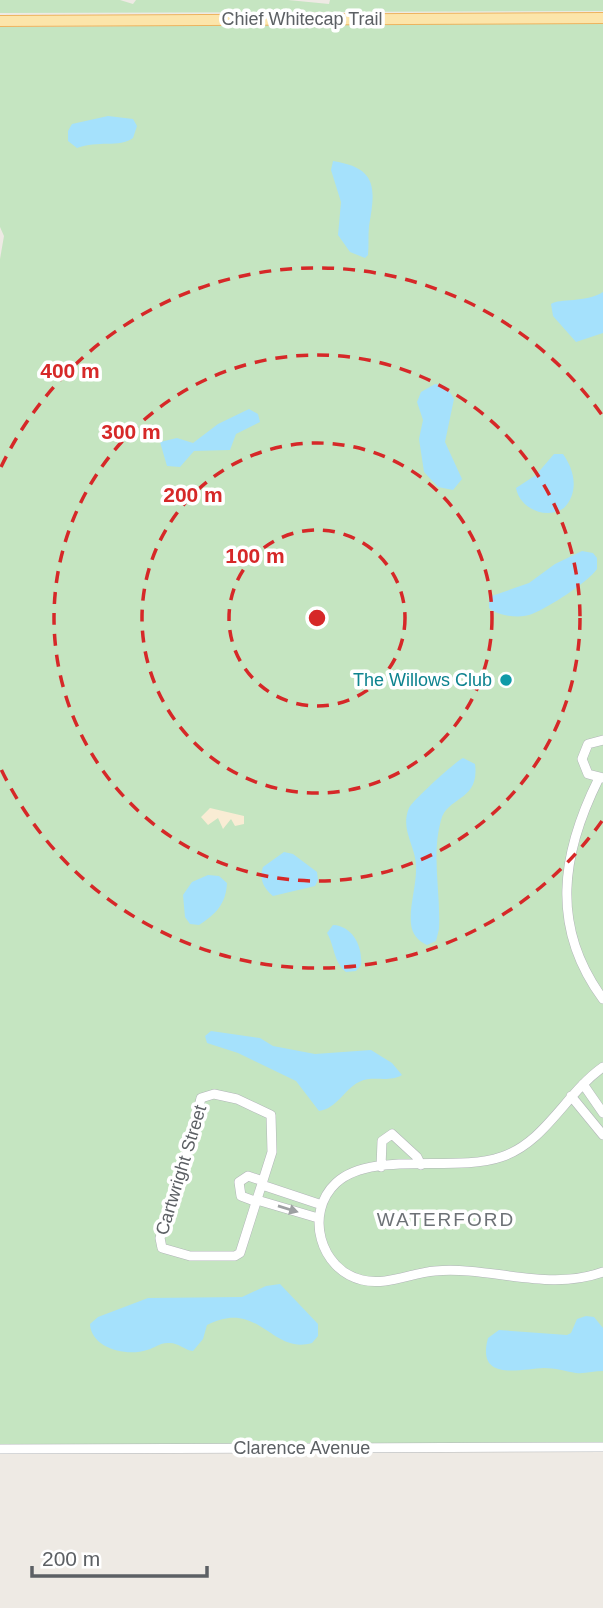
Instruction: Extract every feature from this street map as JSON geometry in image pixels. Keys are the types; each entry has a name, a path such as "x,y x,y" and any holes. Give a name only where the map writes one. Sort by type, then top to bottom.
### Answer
{"main road":[{"name":"Chief Whitecap Trail","path":"0,21 603,18"}],"street":[{"path":"603,740 588,744 582,754 582,765 588,774 587,803 567,881 568,920 573,943 589,981 603,999"},
{"path":"587,803 601,778 588,774"},
{"path":"603,1067 571,1096 538,1133 511,1153 485,1161 363,1169 342,1178 333,1186 318,1218 323,1245 331,1261 345,1273 366,1281 379,1282 439,1271 569,1280 603,1272"},
{"path":"583,1084 603,1112"},
{"name":"Cartwright Street","path":"214,1094 237,1099 271,1115 272,1152 257,1201 242,1248 234,1256 181,1255 166,1251 160,1245 201,1098 214,1094"},
{"path":"571,1096 603,1135"},
{"path":"381,1167 382,1141 392,1134 417,1157 421,1165"},
{"path":"318,1218 241,1196 239,1182 248,1176 322,1205"},
{"name":"Clarence Avenue","path":"0,1449 603,1447"}],"green space":[{"path":"0,0 120,0 133,4 136,0 288,0 329,4 330,0 603,0 603,11 0,13"},
{"path":"603,23 603,1443 0,1445 0,259 4,236 0,227 0,27"}],"sand":[{"path":"210,808 244,816 244,824 235,826 231,819 223,829 218,818 208,825 201,817"}],"water":[{"path":"108,116 133,119 137,126 133,138 121,143 93,144 77,148 68,141 68,131 72,124"},
{"path":"333,161 358,169 366,174 370,182 373,200 368,255 365,258 350,252 338,235 341,202 331,170"},
{"path":"603,292 603,333 576,342 553,316 551,304 589,298"},
{"path":"435,384 446,386 454,399 445,442 462,479 453,490 438,487 424,472 419,439 423,420 417,402 421,392"},
{"path":"249,409 258,414 260,422 236,434 230,450 194,451 180,467 167,466 160,442 177,438 193,443 218,424"},
{"path":"554,454 563,454 573,474 572,495 564,508 549,513 542,512 528,507 516,488 536,475"},
{"path":"582,551 593,553 597,558 597,569 585,581 557,600 532,614 522,616 503,615 489,608 489,597 529,583 555,564"},
{"path":"463,758 475,764 475,776 468,792 450,806 441,820 436,860 439,929 436,941 427,945 416,937 411,924 416,865 407,830 407,816 409,808 418,798"},
{"path":"284,852 293,854 317,872 318,880 315,886 273,896 270,893 262,879 263,867"},
{"path":"208,875 219,876 227,883 225,897 210,917 199,925 190,924 185,917 183,895 192,882"},
{"path":"333,925 351,933 358,945 361,965 356,971 346,972 339,963 327,933"},
{"path":"211,1031 260,1038 273,1046 315,1054 371,1050 392,1063 402,1075 359,1082 336,1103 319,1111 296,1081 238,1053 207,1043 205,1036"},
{"path":"280,1284 318,1324 318,1336 312,1343 298,1345 286,1341 240,1318 225,1319 207,1325 203,1339 193,1351 168,1343 139,1352 129,1352 103,1345 96,1339 90,1324 98,1317 148,1298 242,1297 266,1286"},
{"path":"594,1317 603,1328 603,1371 579,1373 548,1368 513,1371 494,1367 488,1361 488,1338 499,1330 567,1335 571,1333 577,1319"}],"place":[{"name":"The Willows Club","path":"506,680"}],"district":[{"name":"WATERFORD","path":"446,1219"}]}
